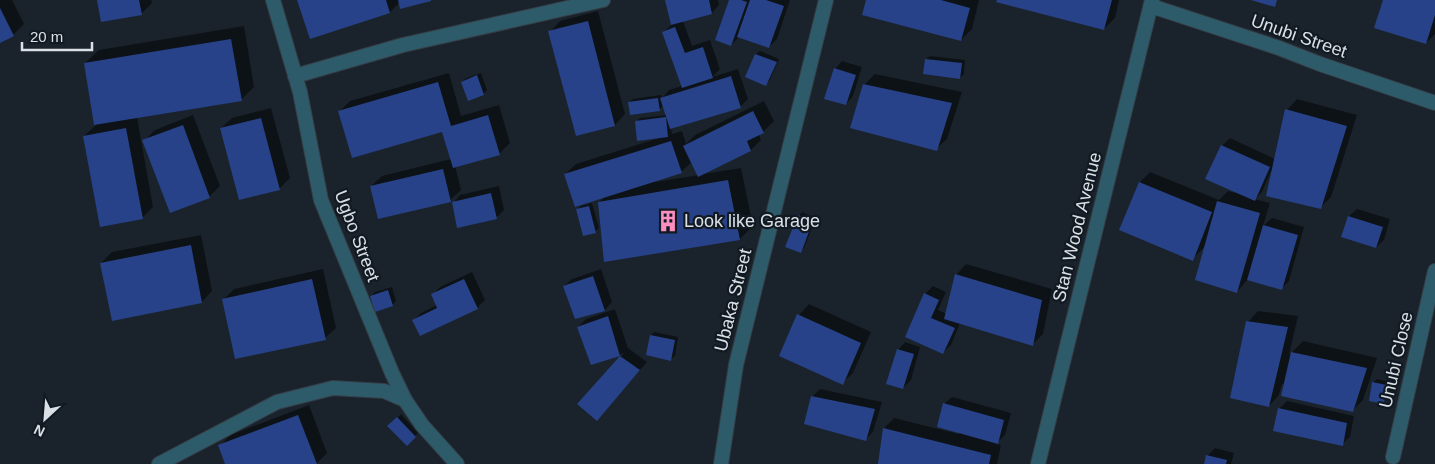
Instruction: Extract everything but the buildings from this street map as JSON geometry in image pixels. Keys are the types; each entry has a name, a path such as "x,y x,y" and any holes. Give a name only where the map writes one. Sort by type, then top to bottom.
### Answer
{"street":[{"name":"Ugbo Street","path":"273,0 296,76 321,200 392,373 405,400 422,424 457,464"},
{"path":"296,76 403,45 603,0"},
{"name":"Ubaka Street","path":"721,464 736,365 826,0"},
{"name":"Unubi Street","path":"1151,3 1435,103"},
{"name":"Stan Wood Avenue","path":"1038,464 1151,3"},
{"name":"Unubi Close","path":"1393,457 1435,271"},
{"path":"160,464 277,402 333,388 384,391 405,400"}],"place":[{"name":"Look like Garage","path":"668,221"}]}
